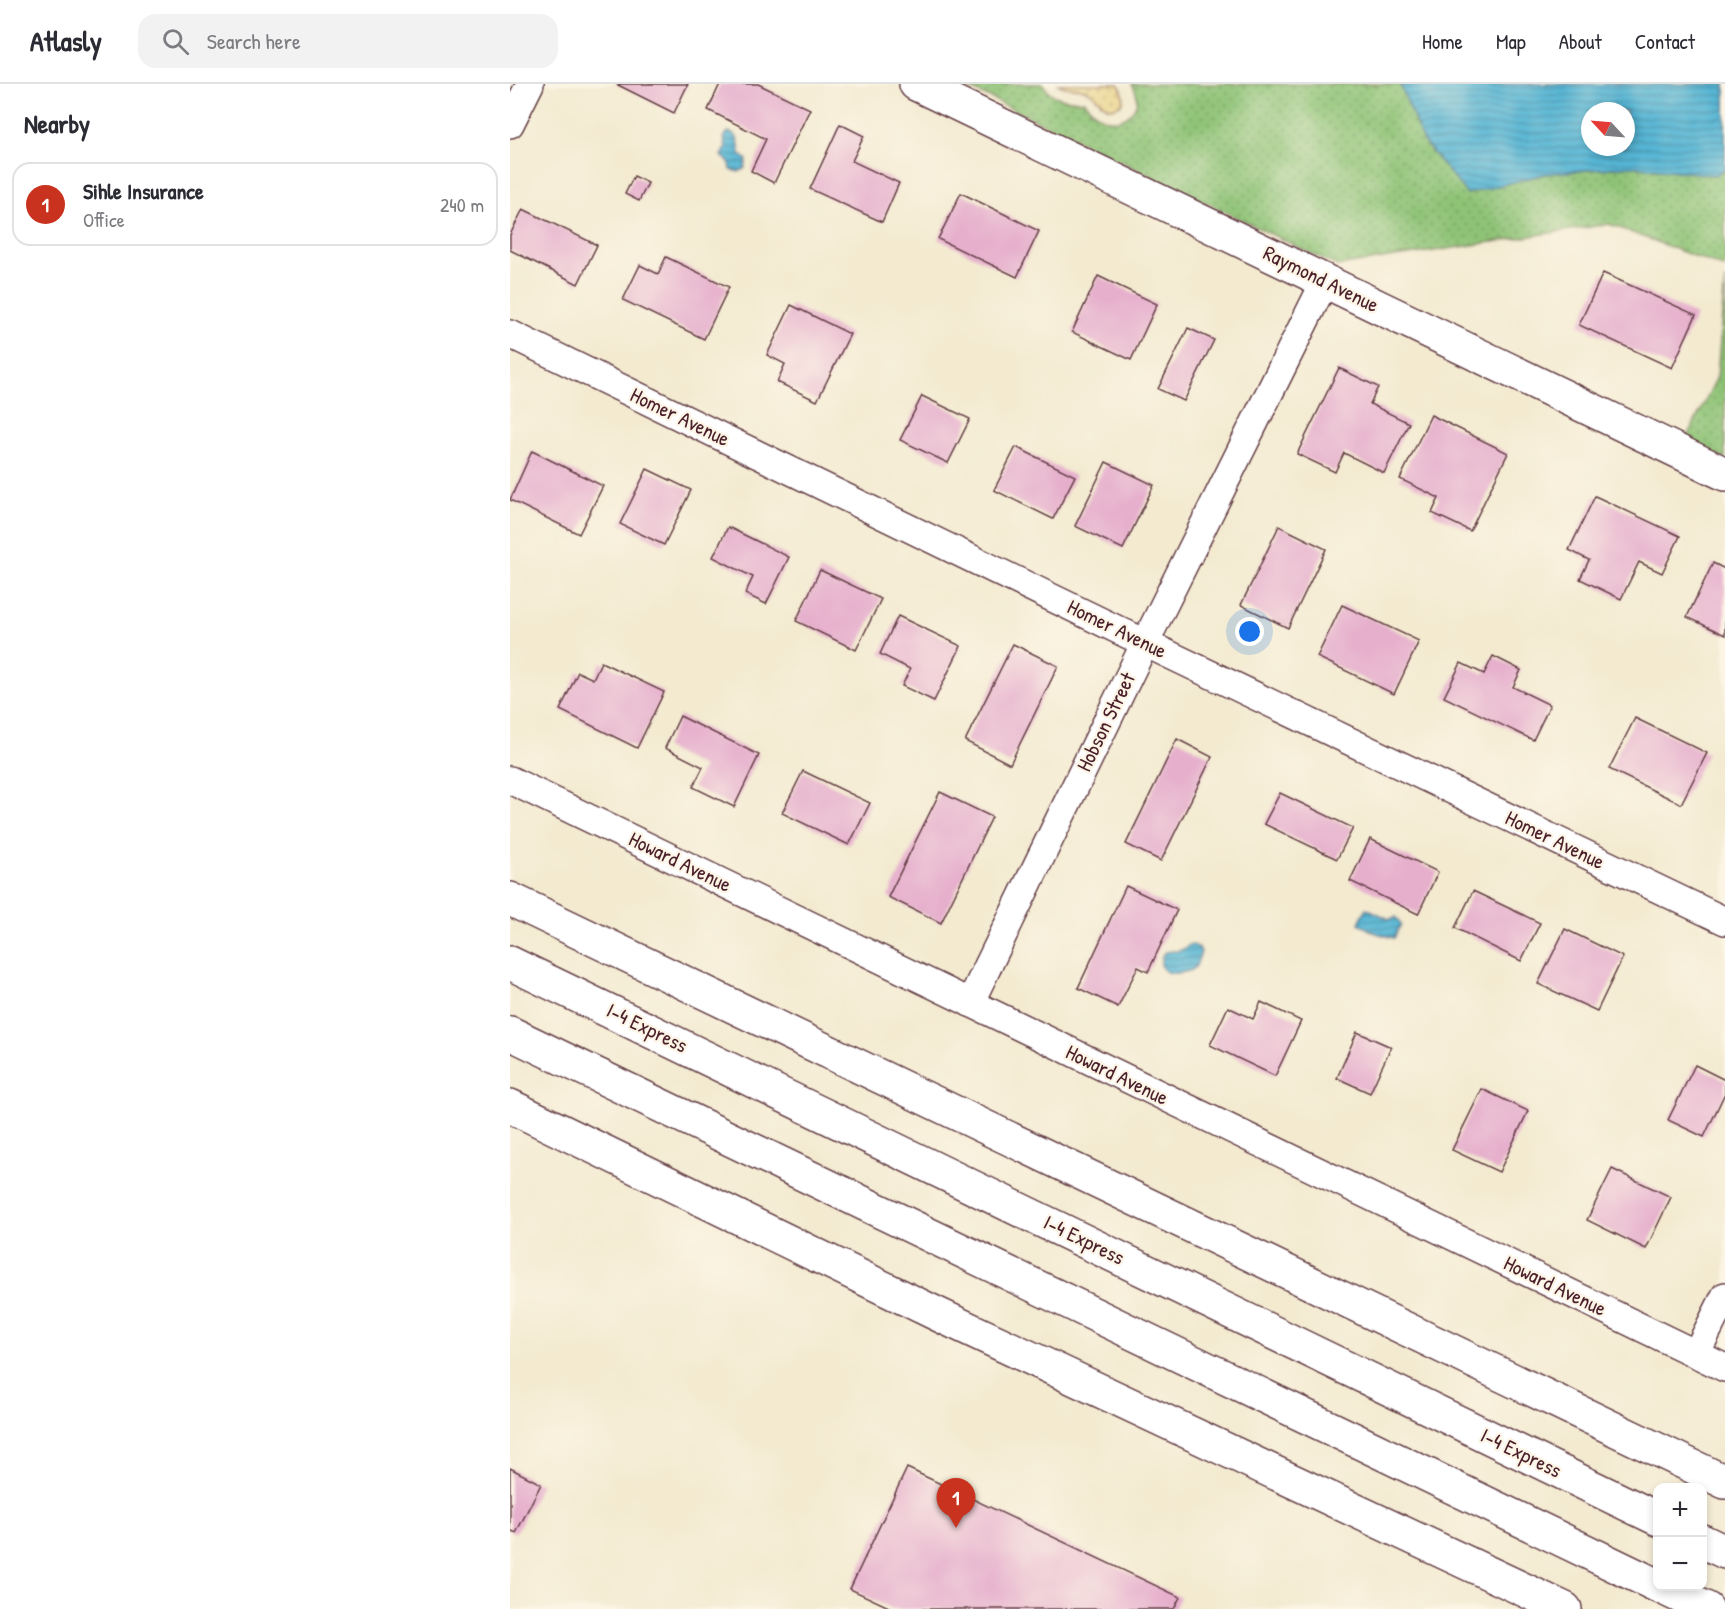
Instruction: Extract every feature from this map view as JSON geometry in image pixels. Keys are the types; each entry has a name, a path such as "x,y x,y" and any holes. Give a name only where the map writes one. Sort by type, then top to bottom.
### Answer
{"main road":[{"name":"Raymond Avenue","path":"916,84 1725,474"},
{"path":"510,899 1725,1482"},
{"name":"I-4 Express","path":"510,963 1653,1517"},
{"path":"510,1033 1653,1584"},
{"path":"510,1106 937,1314 1565,1609"},
{"path":"1707,1543 1725,1552"},
{"path":"1669,1591 1707,1609"}],"street":[{"path":"510,124 530,84"},
{"name":"Hobson Street","path":"970,1003 1145,643 1326,281"},
{"name":"Homer Avenue","path":"510,334 1145,643 1725,921"},
{"name":"Howard Avenue","path":"510,780 1725,1368"},
{"path":"1695,1354 1725,1296"}],"green space":[{"path":"961,84 1043,84 1055,96 1084,101 1099,116 1117,120 1127,116 1134,108 1137,96 1132,84 1400,84 1423,141 1467,193 1545,174 1631,166 1715,175 1725,169 1725,268 1609,224 1337,266"},
{"path":"1725,279 1725,459 1686,440 1717,377"}],"sand":[{"path":"1058,84 1118,84 1124,97 1119,106 1109,108 1089,91"}],"water":[{"path":"1400,84 1725,84 1725,169 1715,175 1631,166 1545,174 1467,194 1423,141"},
{"path":"728,132 736,137 740,154 747,160 745,168 739,172 731,170 730,163 722,156 726,148 724,137"},
{"path":"1366,908 1389,919 1396,917 1401,924 1394,938 1373,932 1359,923"},
{"path":"1191,944 1198,947 1201,952 1192,970 1173,973 1164,970 1161,962 1164,953 1180,951"}],"building":[{"path":"616,84 688,84 674,113"},
{"path":"720,84 758,84 810,109 774,183 751,171 766,139 708,110"},
{"path":"840,124 864,136 852,161 899,183 882,222 810,189"},
{"path":"634,176 648,183 639,201 625,194"},
{"path":"961,193 1039,231 1017,277 938,239"},
{"path":"523,209 597,245 578,284 510,250 510,235"},
{"path":"666,257 729,287 704,339 623,300 640,265 658,274"},
{"path":"1603,273 1696,315 1672,368 1579,325"},
{"path":"1098,276 1157,304 1131,360 1072,332"},
{"path":"791,305 850,334 817,401 777,382 785,364 767,355"},
{"path":"1188,328 1214,340 1184,401 1158,389"},
{"path":"1339,368 1378,387 1370,404 1409,423 1384,473 1344,453 1335,472 1297,454"},
{"path":"922,396 970,419 948,463 900,440"},
{"path":"1431,415 1508,453 1470,531 1432,513 1439,498 1400,479"},
{"path":"1016,447 1075,476 1053,519 994,490"},
{"path":"532,451 603,486 579,534 510,500"},
{"path":"1106,462 1154,485 1123,549 1075,526"},
{"path":"647,469 691,490 664,545 620,524"},
{"path":"1595,496 1680,536 1662,573 1639,562 1621,599 1580,579 1589,560 1569,550"},
{"path":"1279,526 1326,549 1288,628 1241,605"},
{"path":"728,527 789,557 766,604 745,594 753,577 713,557"},
{"path":"1713,563 1725,569 1725,635 1687,617"},
{"path":"820,570 881,599 856,650 796,621"},
{"path":"1342,605 1419,641 1394,694 1317,657"},
{"path":"898,616 961,646 934,701 902,686 910,669 880,654"},
{"path":"1013,644 1058,666 1010,764 965,741"},
{"path":"1493,656 1521,670 1513,687 1550,705 1533,740 1444,697 1461,663 1484,674"},
{"path":"601,662 664,692 637,748 560,710 578,672 593,679"},
{"path":"680,716 759,755 734,807 693,787 703,767 665,748"},
{"path":"1635,718 1707,753 1681,804 1609,769"},
{"path":"1177,739 1212,757 1161,861 1126,844"},
{"path":"803,771 870,803 849,845 782,813"},
{"path":"940,792 992,817 941,923 888,897"},
{"path":"1280,793 1353,828 1337,859 1264,824"},
{"path":"1370,839 1438,872 1418,914 1350,881"},
{"path":"1126,886 1177,910 1148,972 1138,967 1118,1007 1078,988"},
{"path":"1473,891 1540,923 1521,961 1455,928"},
{"path":"1565,929 1623,957 1597,1011 1538,984"},
{"path":"1261,1002 1301,1021 1275,1076 1210,1045 1228,1007 1253,1019"},
{"path":"1357,1032 1391,1047 1370,1093 1337,1078"},
{"path":"1695,1065 1725,1080 1725,1093 1704,1137 1668,1120"},
{"path":"1482,1089 1528,1111 1499,1172 1452,1150"},
{"path":"1612,1169 1671,1197 1646,1249 1587,1220"},
{"path":"510,1468 541,1484 516,1533 510,1530"},
{"path":"907,1468 1180,1597 1174,1609 893,1609 850,1589"}],"place":[{"name":"Sihle Insurance","path":"956,1528"}]}
